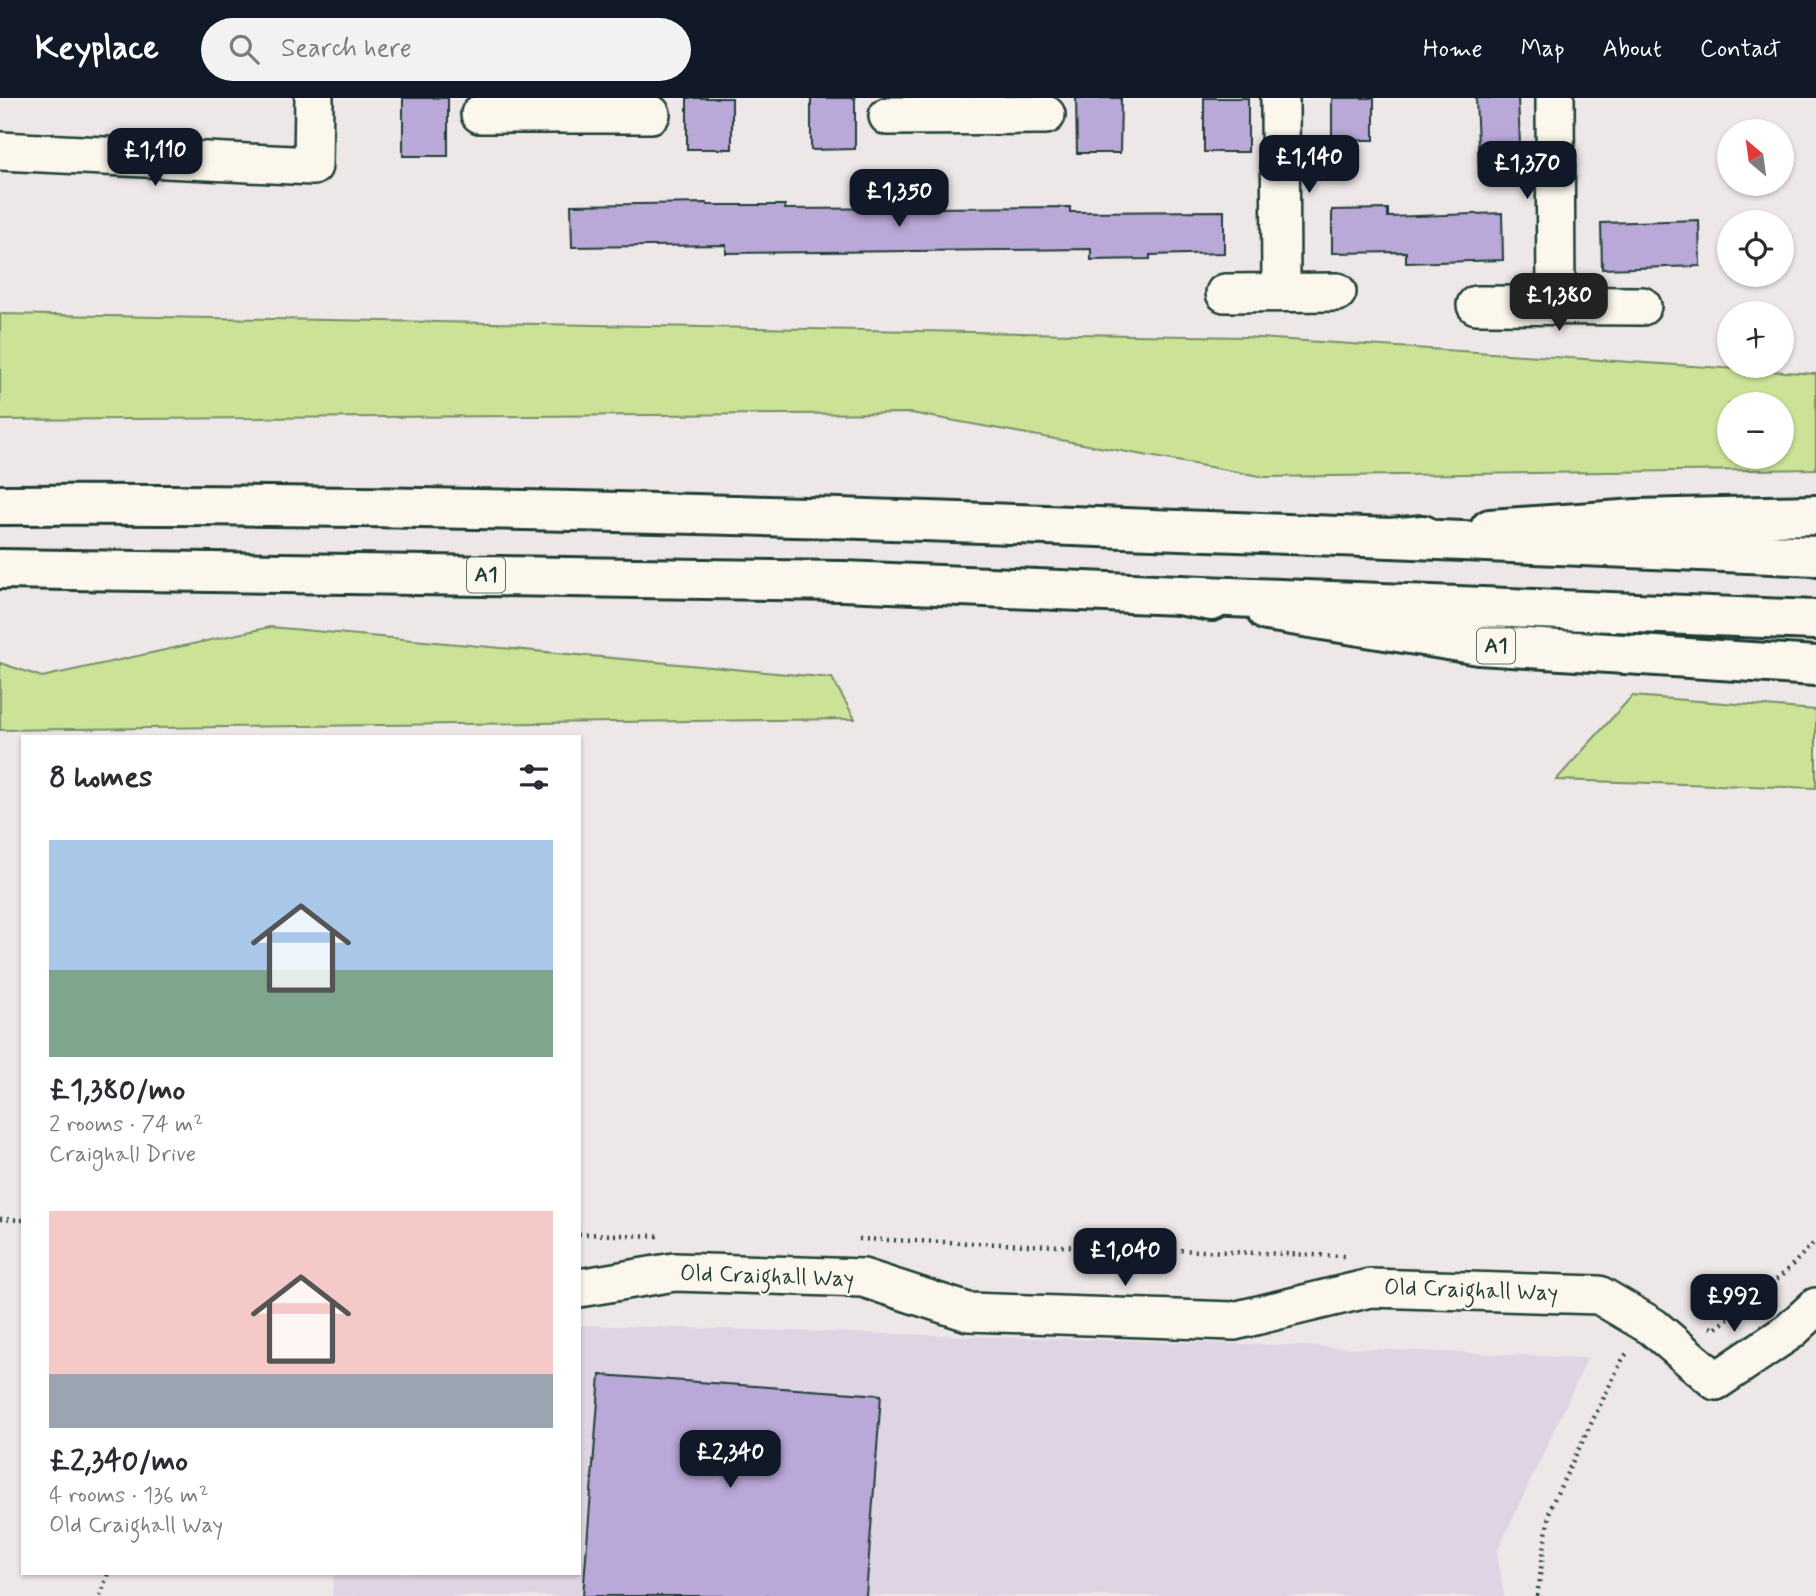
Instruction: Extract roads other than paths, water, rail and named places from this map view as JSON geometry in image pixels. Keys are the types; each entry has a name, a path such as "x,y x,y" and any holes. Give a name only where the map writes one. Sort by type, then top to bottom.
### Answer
{"main road":[{"path":"0,505 558,511 971,521 1816,556"},
{"path":"1391,538 1636,519 1816,515"},
{"name":"A1","path":"0,569 816,581 1816,620"},
{"name":"A1","path":"1180,595 1479,645 1816,666"}],"street":[{"path":"0,151 313,166 314,98"},
{"path":"1280,98 1281,292"},
{"path":"1555,98 1556,304"},
{"path":"480,114 567,105 651,114"},
{"path":"888,116 971,106 1046,115"},
{"path":"1225,293 1337,292"},
{"path":"1476,305 1642,306"},
{"name":"Old Craighall Way","path":"581,1288 674,1272 863,1278 968,1312 1234,1321 1370,1288 1599,1295 1653,1327 1716,1381 1790,1331 1816,1307"}]}
